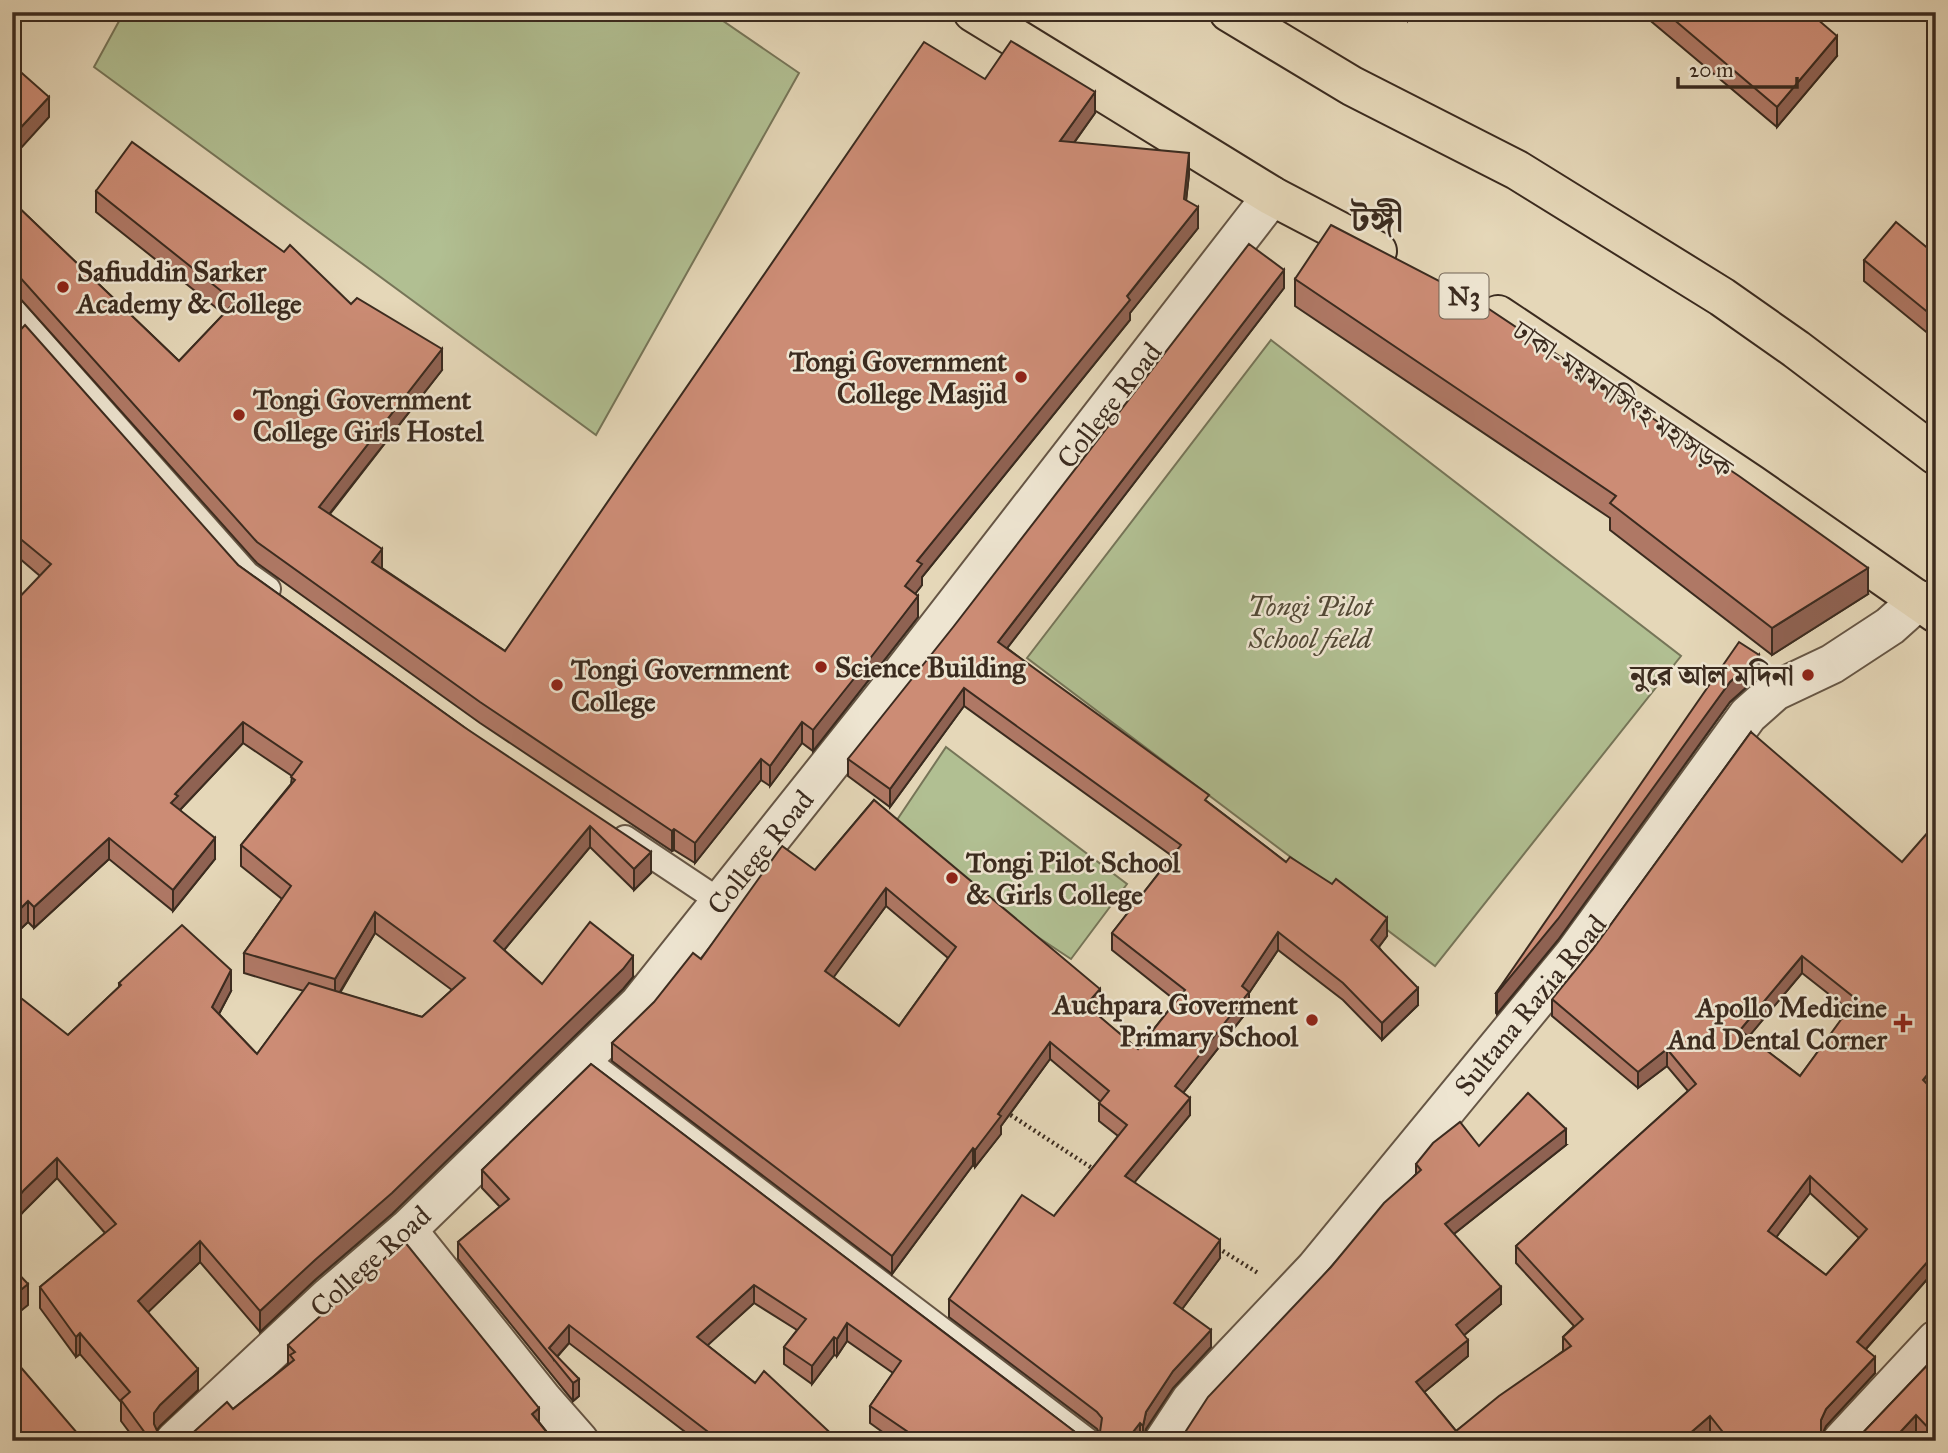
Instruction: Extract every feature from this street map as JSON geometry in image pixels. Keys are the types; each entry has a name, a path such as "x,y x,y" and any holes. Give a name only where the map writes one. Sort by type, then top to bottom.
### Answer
{"highway":[{"name":"N3","path":"973,12 1272,196 1402,264"},
{"path":"1228,12 1352,86 1517,170 1711,290 1796,349 1936,456"},
{"name":"ঢাকা-ময়মনসিংহ মহাসড়ক","path":"1473,301 1751,484 1927,607"}],"street":[{"name":"College Road","path":"176,1441 329,1297 407,1230 639,1004 888,690 1272,196"},
{"name":"Sultana Razia Road","path":"1164,1441 1191,1400 1315,1269 1575,953 1748,715 1775,691 1832,664 1890,626 1927,607"},
{"path":"407,1230 579,1441"},
{"path":"1842,1441 1936,1340"}],"lane":[{"path":"12,309 247,574 292,606"},
{"path":"608,826 721,902"},
{"path":"584,1058 1088,1441"}],"path":[{"path":"1003,1110 1105,1175"},
{"path":"1210,1242 1292,1294"}],"green space":[{"path":"124,12 710,12 799,73 596,435 94,67"},
{"name":"Tongi Pilot School field","path":"1271,340 1681,656 1435,966 1027,658"},
{"path":"946,747 1127,884 1071,959 1024,928 870,860"}],"building":[{"path":"1665,12 1766,12 1770,16 1774,12 1809,12 1837,36 1777,107"},
{"path":"1011,41 1095,92 1060,141 1189,153 1184,199 1198,207 1127,296 1130,300 917,561 922,564 905,586 918,596 872,656 813,730 802,722 770,766 761,759 695,843 674,829 672,831 480,702 257,542 17,274 12,274 12,201 179,361 235,302 96,191 132,142 284,252 290,245 351,304 357,298 442,349 319,507 382,549 372,562 505,651 924,42 985,79"},
{"path":"15,67 49,97 12,137 12,70"},
{"path":"1896,222 1936,255 1936,319 1864,260"},
{"path":"1331,225 1474,299 1739,476 1868,568 1772,628 1610,503 1616,496 1295,279"},
{"path":"1249,244 1284,270 998,642 1209,795 1205,800 1286,862 1290,857 1332,884 1336,879 1387,918 1371,940 1418,988 1382,1023 1343,983 1278,932 1242,986 1249,992 1175,1086 1190,1098 1125,1176 1220,1240 1174,1303 1211,1330 1173,1371 1146,1412 1143,1426 1140,1423 1126,1441 933,1441 924,1434 920,1440 870,1406 901,1361 847,1323 837,1339 834,1337 812,1366 784,1347 806,1319 754,1285 697,1337 755,1383 764,1371 839,1441 720,1441 569,1325 549,1348 579,1379 573,1383 458,1242 509,1199 482,1170 591,1064 1079,1435 1085,1438 1093,1437 1100,1432 1102,1418 1097,1412 949,1299 1022,1195 1054,1216 1127,1125 1099,1103 1109,1091 1050,1042 998,1114 1001,1116 975,1150 973,1148 892,1256 612,1043 654,1002 693,953 701,959 782,846 815,870 874,800 1100,989 1086,1005 1138,1049 1185,990 1112,933 1181,845 964,688 890,789 848,759","holes":["886,888 956,947 899,1026 825,971"]},
{"path":"25,325 238,565 464,727 651,852 634,869 590,826 494,941 542,984 590,922 633,956 623,969 392,1193 260,1311 200,1241 138,1301 198,1369 154,1413 154,1424 159,1435 153,1441 121,1400 130,1392 80,1333 76,1337 40,1287 116,1224 57,1158 12,1205 12,991 68,1035 182,925 231,970 212,1007 257,1054 309,983 422,1017 465,978 375,912 335,979 244,953 291,886 241,845 295,780 291,777 302,762 243,722 175,794 178,796 171,803 215,838 173,890 109,838 34,907 28,901 12,917 12,605 51,564 12,532 12,339"},
{"path":"1739,642 1759,655 1730,682 1558,919 1496,993"},
{"path":"1751,732 1902,862 1936,823 1936,1064 1923,1080 1936,1093 1936,1268 1929,1260 1857,1342 1875,1357 1826,1409 1821,1420 1821,1431 1828,1441 1730,1441 1710,1416 1681,1441 1177,1441 1208,1397 1331,1267 1384,1203 1421,1170 1416,1164 1433,1143 1460,1122 1479,1146 1528,1093 1566,1129 1445,1224 1501,1287 1456,1325 1468,1340 1416,1382 1456,1431 1499,1396 1571,1346 1563,1337 1583,1319 1516,1246 1696,1084 1667,1049 1638,1072 1552,999 1593,949","holes":["1802,956 1856,999 1800,1076 1740,1030","1810,1176 1867,1229 1826,1275 1768,1231"]},
{"path":"404,1241 539,1408 532,1414 554,1441 190,1441 187,1438 227,1402 233,1409 294,1360 290,1355 295,1352 288,1345"},
{"path":"12,1267 28,1284 12,1297"},
{"path":"1936,1356 1936,1436 1916,1415 1892,1441 1855,1441"},
{"path":"12,1357 84,1441 12,1441"}],"place":[{"name":"Safiuddin Sarker Academy & College","path":"63,287"},
{"name":"Tongi Government College Masjid","path":"1021,377"},
{"name":"Tongi Government College Girls Hostel","path":"239,415"},
{"name":"Science Building","path":"821,667"},
{"name":"নুরে আল মদিনা","path":"1808,675"},
{"name":"Tongi Government College","path":"557,685"},
{"name":"Tongi Pilot School & Girls College","path":"952,878"},
{"name":"Auchpara Goverment Primary School","path":"1312,1020"},
{"name":"Apollo Medicine And Dental Corner","path":"1903,1023"}],"district":[{"name":"টঙ্গী","path":"1377,219"}]}
